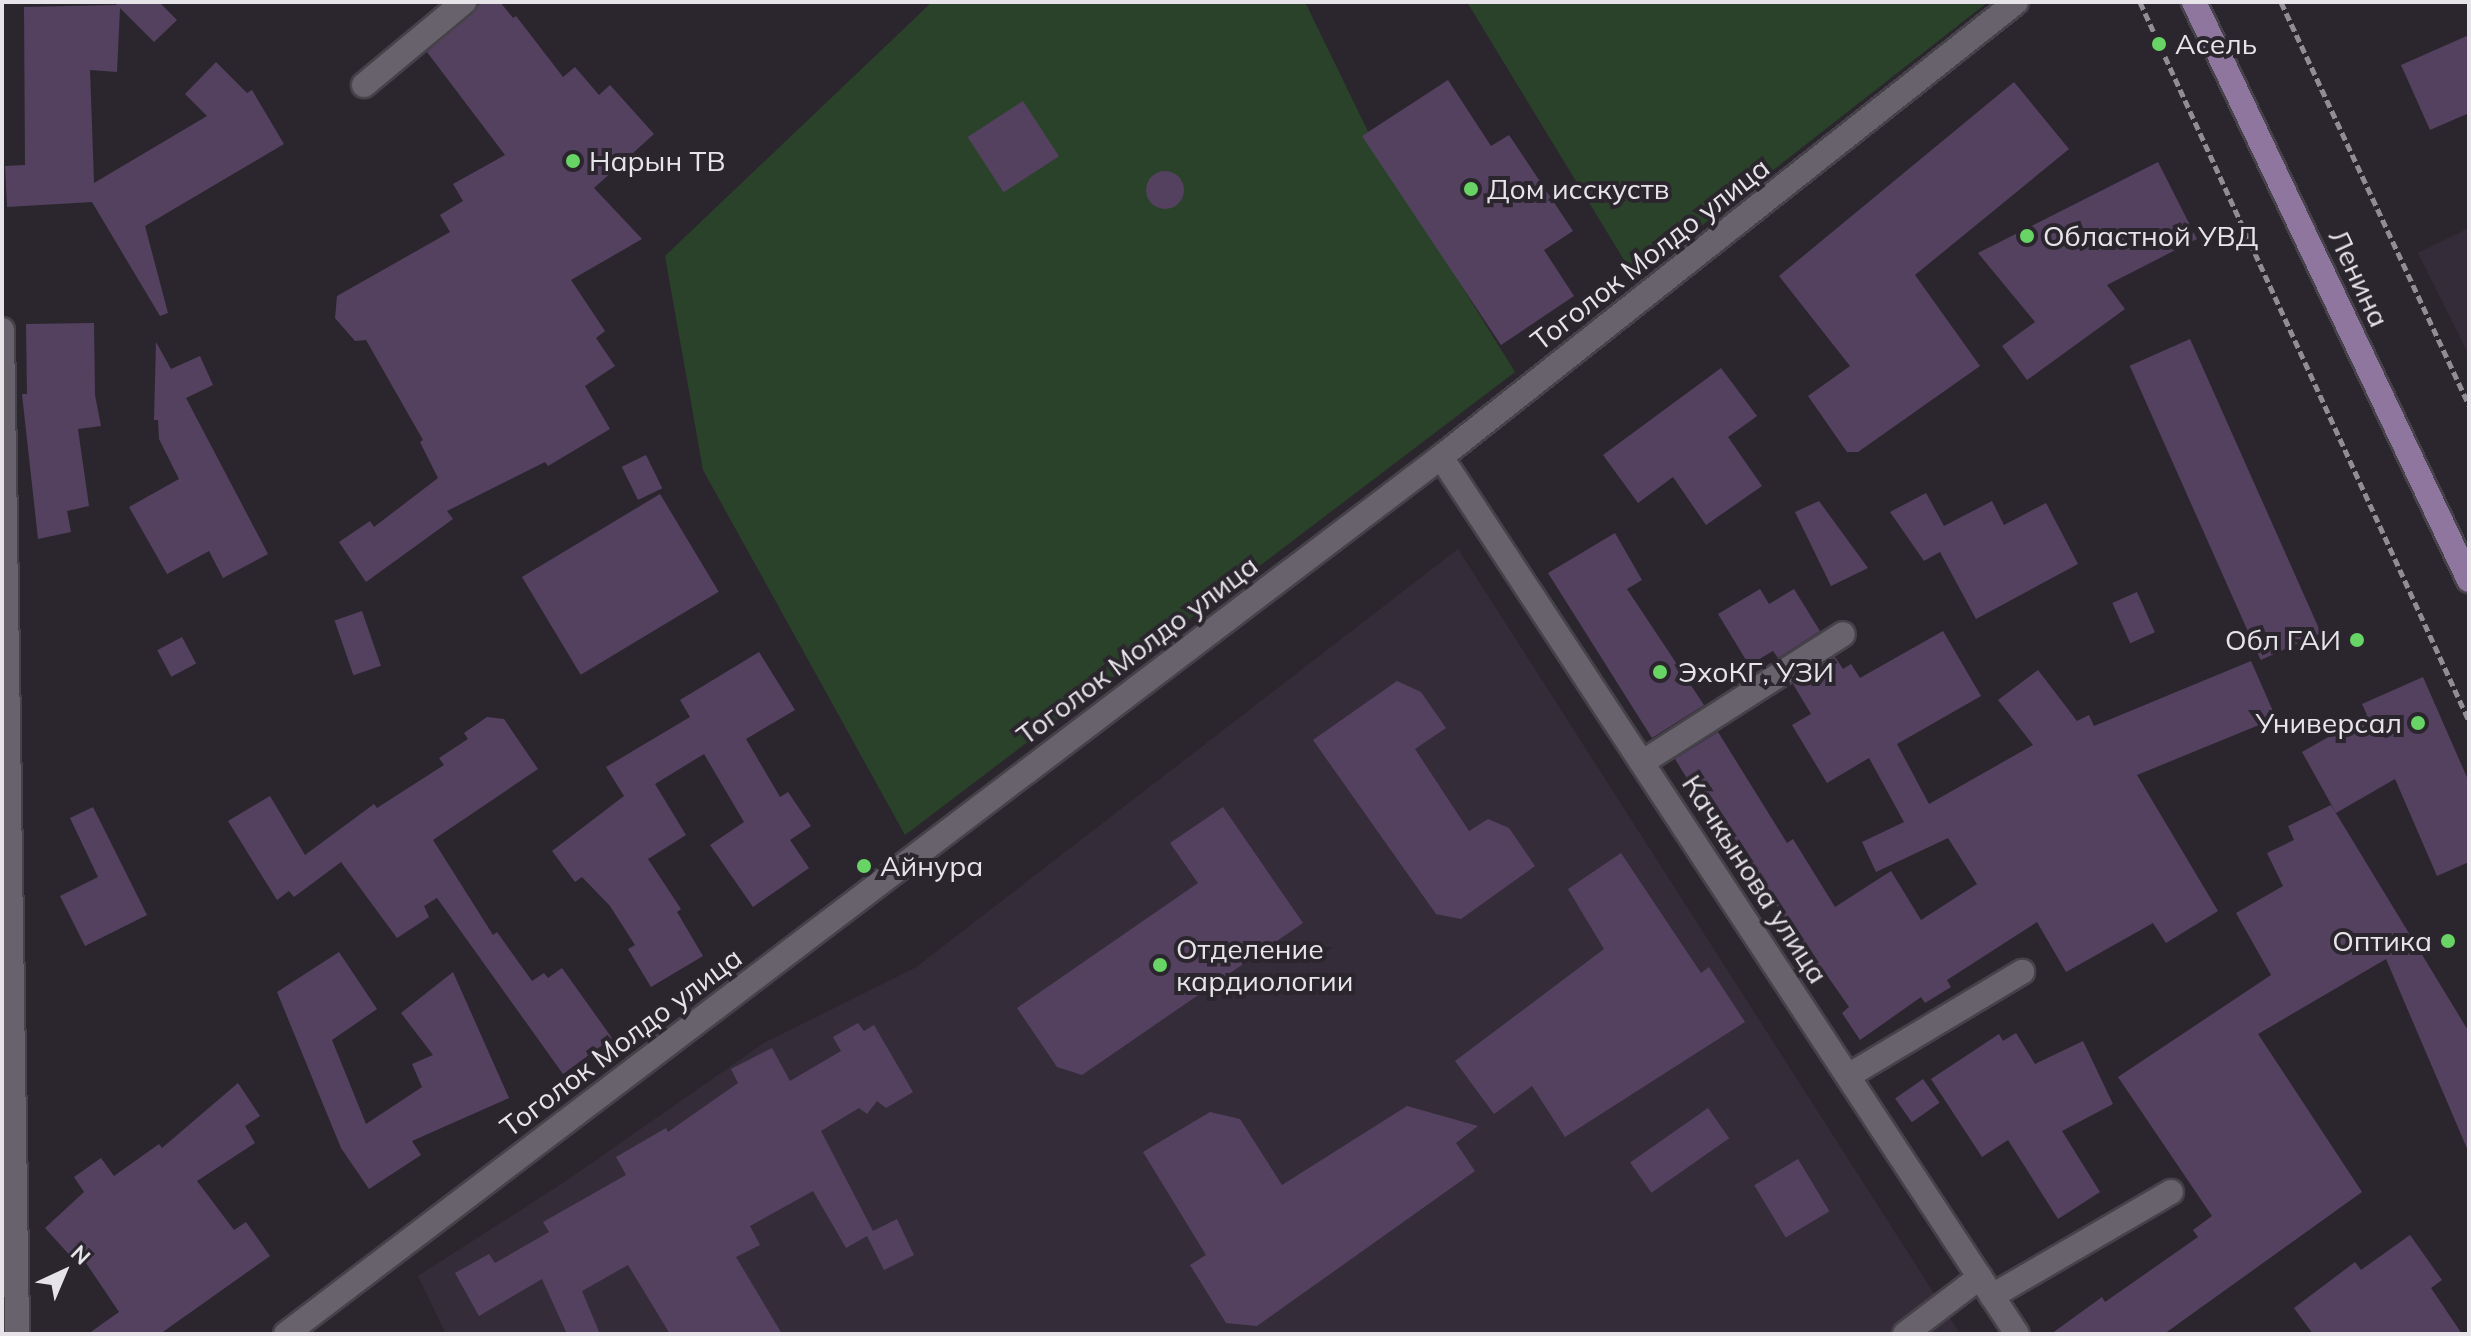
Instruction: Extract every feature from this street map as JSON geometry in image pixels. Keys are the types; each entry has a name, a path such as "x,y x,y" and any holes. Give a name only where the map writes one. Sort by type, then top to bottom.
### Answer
{"main road":[{"name":"Ленина","path":"2194,2 2469,580"}],"street":[{"path":"364,85 464,2"},
{"name":"Тоголок Молдо улица","path":"286,1334 1441,457 2016,2"},
{"path":"2,330 8,1293 17,1334"},
{"name":"Качкынова улица","path":"1441,457 2017,1334"},
{"path":"1643,762 1843,634"},
{"path":"1848,1076 2022,972"},
{"path":"1905,1334 1986,1286 2171,1192"}],"path":[{"path":"2140,2 2469,721"},
{"path":"2281,2 2469,405"}],"shaded area":[{"path":"2469,228 2469,355 2418,253"},
{"path":"1458,549 1960,1334 446,1334 418,1276 566,1181 764,1043 915,968"}],"green space":[{"path":"932,2 1305,2 1376,148 1515,372 905,835 703,470 665,256"},
{"path":"1467,2 1988,2 1635,278"}],"building":[{"path":"114,2 159,2 177,20 154,42 120,8 117,72 90,70 94,183 207,116 185,94 216,62 247,93 252,90 284,144 145,226 168,313 160,316 92,202 7,207 5,166 25,165 24,7 117,5"},
{"path":"482,2 500,2 513,18 516,16 563,77 575,67 599,95 610,85 654,134 594,188 642,239 571,280 605,331 596,338 615,366 585,386 610,429 548,466 545,462 447,511 453,519 366,582 339,542 370,521 374,527 438,478 420,442 423,440 366,340 355,341 335,318 337,296 450,232 440,215 463,201 453,184 505,155 427,52"},
{"path":"2469,35 2469,113 2430,130 2401,65"},
{"name":"Дом исскуств","path":"1448,80 1491,146 1509,135 1573,231 1544,250 1574,296 1501,345 1362,136"},
{"path":"2014,82 2069,149 1915,275 1980,366 1858,452 1847,452 1808,396 1850,366 1779,276"},
{"path":"1023,101 1059,156 1004,192 968,137"},
{"path":"2158,162 2197,239 2107,285 2125,309 2027,380 2002,346 2035,322 1978,253"},
{"path":"1165,171 1178,177 1184,190 1178,203 1165,209 1152,203 1146,190 1152,177"},
{"path":"94,323 95,395 101,426 78,429 89,506 67,511 71,532 38,539 22,394 27,394 26,324"},
{"path":"2190,339 2321,633 2261,660 2130,366"},
{"path":"156,342 171,369 200,356 213,385 186,398 268,554 223,578 209,551 167,574 129,507 179,479 159,439 158,420 154,420"},
{"path":"1721,368 1757,416 1728,437 1762,486 1706,525 1673,477 1638,503 1603,455"},
{"path":"646,455 662,488 638,500 622,467"},
{"path":"1926,493 1944,526 1992,501 2004,525 2046,503 2078,564 1976,619 1940,552 1924,561 1890,512"},
{"path":"660,494 719,592 581,675 522,577"},
{"path":"1819,501 1868,568 1831,586 1795,512"},
{"path":"1615,533 1642,580 1627,589 1704,705 1652,738 1548,573"},
{"path":"1760,589 1769,604 1794,589 1820,631 1778,658 1773,651 1749,665 1718,614"},
{"path":"2137,592 2155,632 2130,643 2112,603"},
{"path":"362,611 381,666 353,675 335,620"},
{"path":"1943,631 1981,696 1897,744 1929,804 2033,745 1998,700 2038,670 2077,721 2089,715 2094,726 2251,661 2276,718 2137,775 2218,911 2166,943 2153,923 2066,972 2037,922 1947,980 1951,987 1925,1003 1921,997 1860,1040 1842,1013 1849,1007 1824,971 1819,974 1725,823 1717,827 1675,759 1718,732 1787,843 1793,839 1835,907 1891,871 1921,920 1977,884 1948,838 1876,872 1862,842 1904,822 1869,758 1827,783 1792,725 1811,714 1793,684 1835,657 1843,669 1851,664 1860,678"},
{"path":"182,637 196,663 171,677 157,650"},
{"path":"759,652 795,710 746,739 780,797 788,792 811,826 790,840 809,868 753,907 710,845 744,822 704,754 655,784 686,835 648,859 681,909 677,912 703,956 651,987 628,949 635,945 610,906 582,877 575,882 552,851 624,796 606,767 690,717 680,700"},
{"path":"2423,677 2469,782 2469,862 2437,876 2395,779 2336,813 2302,752 2367,715 2362,704"},
{"path":"1397,681 1421,692 1446,728 1415,749 1469,831 1488,819 1509,828 1535,866 1461,919 1436,914 1313,740"},
{"path":"487,717 504,719 538,769 433,840 493,935 497,932 532,981 544,973 548,978 562,968 612,1038 563,1074 437,898 424,906 429,917 397,938 341,862 294,897 289,891 277,900 228,821 270,796 305,855 374,804 377,808 444,765 439,758 468,739 464,733"},
{"path":"2331,805 2469,1032 2469,1153 2386,959 2258,1034 2362,1192 2164,1334 2051,1334 2102,1297 2105,1302 2198,1237 2193,1230 2212,1216 2118,1077 2271,975 2236,913 2283,886 2267,853 2294,840 2288,826"},
{"path":"93,807 147,915 85,946 60,896 98,877 70,818"},
{"name":"Отделение кардиологии","path":"1223,807 1303,923 1082,1075 1057,1067 1017,1008 1198,883 1170,843"},
{"path":"1621,853 1701,973 1709,967 1745,1022 1565,1137 1532,1086 1494,1114 1455,1061 1604,949 1568,889"},
{"path":"339,952 377,1009 332,1040 366,1124 422,1087 412,1064 433,1055 401,1013 453,972 509,1098 412,1141 421,1155 369,1189 341,1148 277,992"},
{"path":"858,1023 864,1031 874,1025 913,1092 886,1108 877,1101 867,1114 859,1108 821,1131 873,1231 897,1219 914,1255 884,1270 867,1236 846,1248 813,1191 750,1226 760,1245 736,1257 782,1334 670,1334 628,1265 582,1291 600,1334 567,1334 542,1279 479,1316 455,1273 489,1254 495,1263 549,1232 543,1222 626,1175 616,1157 666,1128 668,1132 738,1083 731,1069 772,1048 790,1081 841,1051 833,1037"},
{"path":"2016,1033 2035,1064 2083,1041 2113,1104 2062,1131 2100,1192 2058,1219 2008,1140 1982,1157 1931,1079 1999,1034 2003,1041"},
{"path":"1923,1079 1940,1103 1912,1122 1895,1099"},
{"path":"238,1083 260,1116 245,1126 255,1143 197,1181 234,1230 246,1222 270,1256 160,1334 88,1334 119,1312 80,1254 74,1260 45,1228 84,1192 74,1177 101,1158 114,1176 159,1144 162,1148"},
{"path":"1407,1106 1478,1126 1456,1143 1475,1171 1257,1326 1226,1323 1190,1265 1206,1255 1143,1152 1210,1112 1240,1119 1282,1185"},
{"path":"1708,1108 1729,1138 1651,1193 1630,1162"},
{"path":"1798,1159 1829,1211 1786,1238 1754,1185"},
{"path":"2410,1235 2442,1280 2431,1288 2462,1334 2313,1334 2294,1308 2355,1262 2361,1270"}],"place":[{"name":"Асель","path":"2159,44"},
{"name":"Нарын ТВ","path":"573,161"},
{"name":"Дом исскуств","path":"1471,189"},
{"name":"Областной УВД","path":"2027,236"},
{"name":"Обл ГАИ","path":"2357,640"},
{"name":"ЭхоКГ, УЗИ","path":"1660,672"},
{"name":"Универсал","path":"2418,723"},
{"name":"Айнура","path":"864,866"},
{"name":"Оптика","path":"2448,941"},
{"name":"Отделение кардиологии","path":"1160,965"}]}
